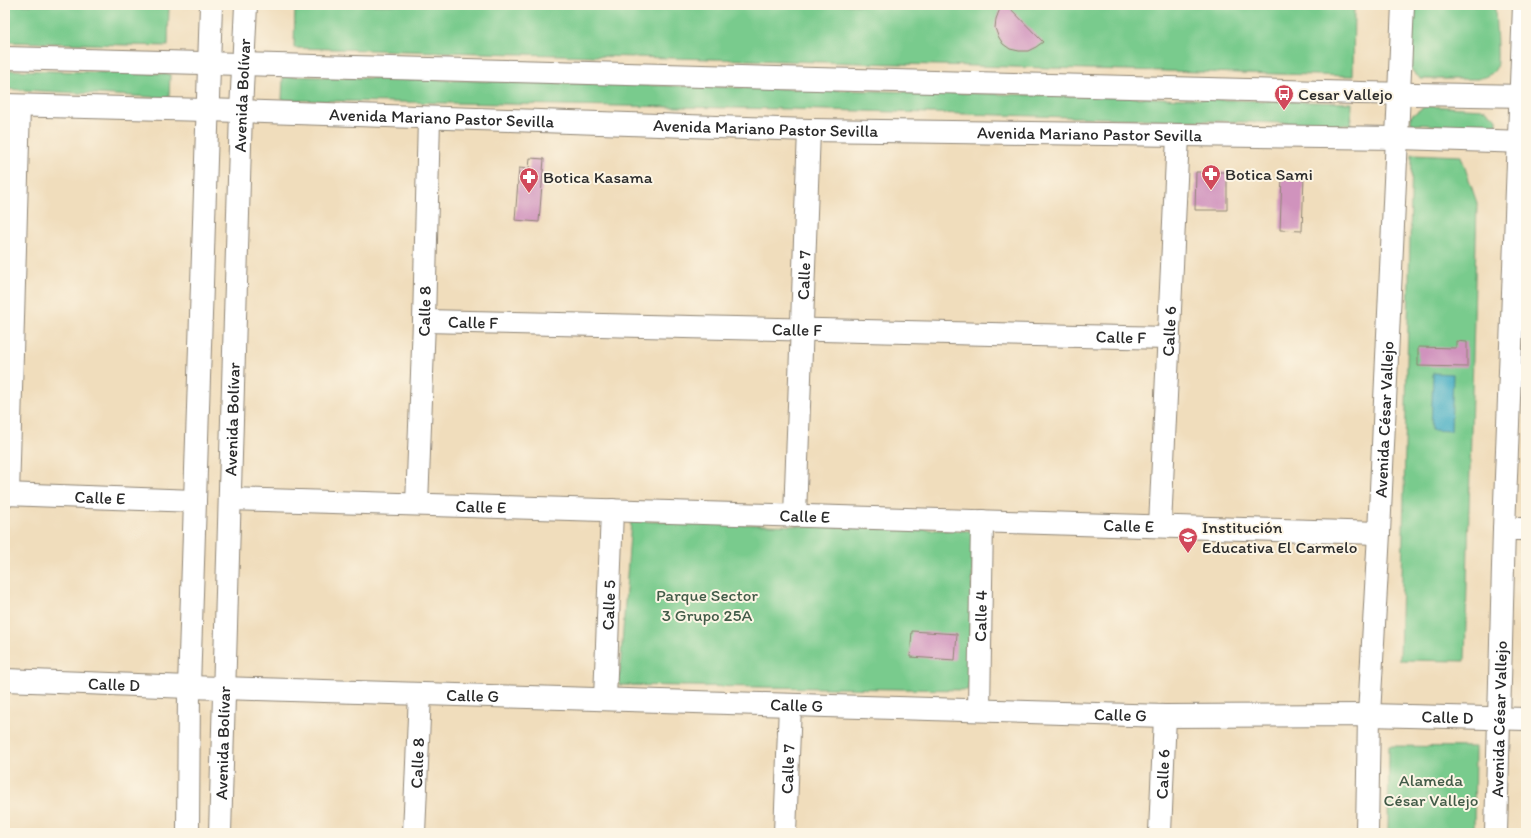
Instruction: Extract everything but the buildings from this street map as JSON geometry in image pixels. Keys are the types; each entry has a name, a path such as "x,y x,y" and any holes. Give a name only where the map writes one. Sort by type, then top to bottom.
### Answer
{"street":[{"name":"Avenida Bolívar","path":"188,833 189,687 211,5"},
{"name":"Avenida Bolívar","path":"220,833 241,111 246,5"},
{"name":"Avenida César Vallejo","path":"1367,833 1369,714 1398,138 1403,5"},
{"name":"Avenida César Vallejo","path":"1496,833 1504,528 1523,142 1524,5"},
{"path":"5,58 1523,96"},
{"path":"6,495 12,106"},
{"name":"Avenida Mariano Pastor Sevilla","path":"12,106 241,111 809,130 1398,138 1523,142"},
{"name":"Calle 8","path":"416,504 424,321 430,118"},
{"name":"Calle 7","path":"795,516 809,130"},
{"name":"Calle 6","path":"1160,526 1178,136"},
{"name":"Calle F","path":"424,321 1169,338"},
{"name":"Calle E","path":"6,495 195,501"},
{"name":"Calle E","path":"230,499 1379,533"},
{"name":"Calle 5","path":"605,699 612,510"},
{"name":"Calle 4","path":"979,710 982,521"},
{"path":"1504,528 1526,529"},
{"name":"Calle D","path":"5,680 224,688"},
{"name":"Calle G","path":"224,688 1165,716 1369,714"},
{"name":"Calle 8","path":"414,833 420,694"},
{"name":"Calle 7","path":"785,833 790,705"},
{"name":"Calle D","path":"1369,714 1526,719"},
{"name":"Calle 6","path":"1160,833 1165,716"}],"green space":[{"path":"5,5 169,5 168,46 5,42"},
{"path":"295,5 1354,5 1353,76 294,48"},
{"path":"1410,5 1495,5 1497,63 1495,70 1478,79 1421,79 1410,67"},
{"path":"5,70 170,74 169,98 5,89"},
{"path":"283,76 1352,103 1351,125 790,109 282,100"},
{"path":"1425,106 1485,109 1497,119 1497,128 1411,124 1411,116"},
{"path":"1412,154 1461,156 1477,203 1465,661 1400,660"},
{"name":"Parque Sector 3 Grupo 25A","path":"631,521 974,531 968,690 619,685"},
{"name":"Alameda César Vallejo","path":"1389,746 1475,747 1474,833 1388,833"}],"water":[{"path":"1433,373 1453,374 1451,431 1431,430"}],"place":[{"name":"Cesar Vallejo","path":"1284,111"},
{"name":"Botica Sami","path":"1211,191"},
{"name":"Botica Kasama","path":"529,194"},
{"name":"Institución Educativa El Carmelo","path":"1188,554"}]}
